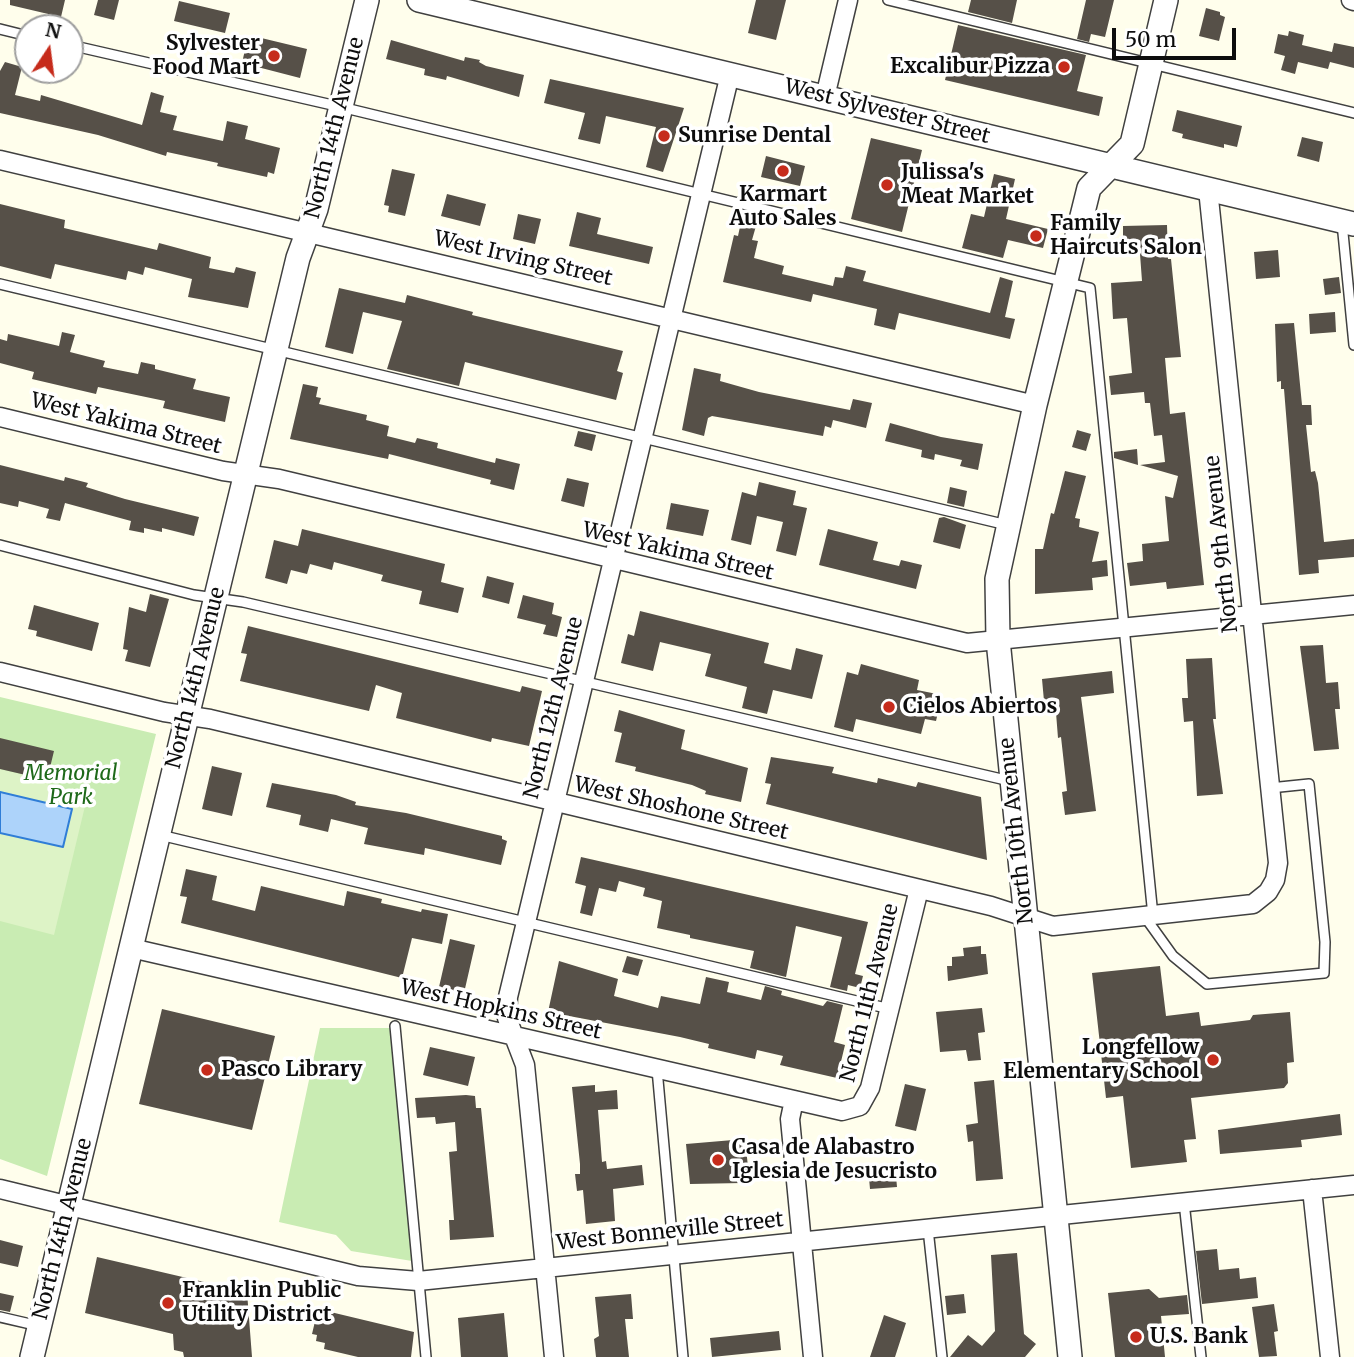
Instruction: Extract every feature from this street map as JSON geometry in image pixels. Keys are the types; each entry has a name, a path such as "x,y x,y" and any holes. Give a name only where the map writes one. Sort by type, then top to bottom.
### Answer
{"street":[{"name":"North 14th Avenue","path":"32,1357 298,258 308,233 367,0"},
{"name":"West Sylvester Street","path":"419,0 1348,222"},
{"path":"825,97 848,0"},
{"name":"North 10th Avenue","path":"1070,1357 998,640 997,579 1035,405 1089,188 1132,144 1166,0"},
{"name":"North 12th Avenue","path":"554,1357 525,1065 513,1036 506,1007 730,74"},
{"name":"West Irving Street","path":"0,160 1035,405"},
{"name":"North 9th Avenue","path":"1208,189 1278,863 1275,880 1268,892"},
{"name":"West Yakima Street","path":"0,417 246,475 293,482 613,561 967,643 1354,605"},
{"name":"West Shoshone Street","path":"0,672 919,889 1053,926 1243,907 1253,904 1268,892"},
{"name":"North 11th Avenue","path":"860,1105 870,1088 919,889"},
{"name":"West Hopkins Street","path":"131,948 842,1111 860,1105"},
{"path":"794,1100 790,1119 813,1357"},
{"name":"West Bonneville Street","path":"0,1189 358,1276 418,1281 1354,1185"},
{"path":"1312,1189 1329,1357"}],"lane":[{"path":"888,0 1354,113"},
{"path":"84,49 341,107 1090,288 1126,628 1149,916 1173,956 1207,984 1324,973 1325,942 1309,784 1270,788"},
{"path":"1348,222 1354,345"},
{"path":"0,284 275,352 1007,525"},
{"path":"0,545 216,598 1012,781"},
{"path":"158,835 890,1009"},
{"path":"395,1026 426,1357"},
{"path":"657,1069 683,1357"},
{"path":"1184,1202 1201,1357"},
{"path":"928,1229 942,1357"},
{"path":"0,1317 39,1326"}],"green space":[{"name":"Memorial Park","path":"0,697 156,734 47,1176 0,1159"},
{"path":"0,769 47,780 50,791 86,802 54,935 0,921"},
{"path":"320,1028 390,1028 412,1261 351,1251 336,1235 279,1222"}],"water":[{"path":"0,792 72,809 63,847 0,833"}],"building":[{"path":"10,0 65,0 62,14 48,14 10,5"},
{"path":"98,0 119,0 114,20 94,15"},
{"path":"756,0 786,0 776,40 748,33"},
{"path":"971,0 1017,0 1012,23 968,12"},
{"path":"1086,0 1114,0 1105,37 1091,34 1089,42 1077,39"},
{"path":"179,1 230,13 225,33 174,21"},
{"path":"1206,8 1220,12 1220,15 1225,17 1219,41 1199,36"},
{"path":"958,25 1086,55 1077,91 1103,97 1099,116 945,80"},
{"path":"1289,31 1304,35 1302,45 1332,52 1334,43 1354,47 1354,68 1330,62 1328,69 1298,62 1295,74 1281,70 1285,56 1274,53 1278,34 1288,36"},
{"name":"Sylvester Food Mart","path":"253,36 307,49 300,78 242,63 247,41 251,42"},
{"path":"391,40 464,61 465,57 480,60 479,62 486,66 524,75 519,97 447,76 446,80 424,75 425,69 386,59"},
{"path":"5,62 14,65 14,84 18,84 15,95 40,101 41,95 142,125 151,92 164,96 160,112 177,116 173,130 223,141 227,121 248,126 245,139 280,148 274,174 268,172 267,177 167,152 166,156 98,135 0,113 0,71"},
{"path":"550,79 684,108 663,172 646,167 656,127 606,116 600,144 578,139 585,113 544,103"},
{"path":"1177,110 1242,126 1237,147 1224,144 1224,148 1182,138 1183,134 1172,131"},
{"path":"1302,137 1323,142 1319,162 1297,156"},
{"name":"Julissa's Meat Market","path":"871,138 922,150 902,232 851,219"},
{"name":"Karmart Auto Sales","path":"766,156 805,166 800,186 761,177"},
{"path":"392,169 415,174 405,216 388,212 389,206 384,205"},
{"path":"994,174 1015,179 1006,219 1048,229 1043,248 1008,240 1003,258 962,248 971,214 984,217"},
{"path":"447,194 486,204 480,226 441,216"},
{"path":"0,204 65,220 64,228 157,250 159,243 211,257 209,268 234,273 236,267 256,272 248,308 188,297 192,279 145,267 143,275 128,271 126,280 55,264 51,279 0,266"},
{"path":"577,212 601,218 597,234 653,247 649,264 569,246"},
{"path":"518,214 541,219 535,244 513,239"},
{"path":"741,222 756,226 752,240 758,241 754,258 784,266 782,274 833,286 835,277 843,278 846,266 866,271 863,281 990,313 1000,277 1013,281 1005,317 1015,319 1010,339 899,313 895,330 874,325 877,309 813,294 811,302 723,282 734,235 738,236"},
{"path":"1167,225 1168,259 1171,259 1181,357 1165,358 1170,414 1185,412 1204,585 1167,589 1166,582 1130,586 1127,563 1143,561 1142,544 1169,541 1165,496 1173,498 1178,476 1140,465 1165,462 1162,435 1154,436 1150,403 1145,403 1144,392 1111,395 1109,376 1132,373 1127,318 1113,319 1111,283 1142,281 1140,254 1135,254 1135,247 1123,247 1123,226"},
{"path":"1278,250 1280,277 1256,279 1254,252"},
{"path":"1339,277 1341,293 1325,295 1323,279"},
{"path":"339,288 405,303 407,295 473,312 472,315 623,351 617,371 623,373 616,400 465,362 459,386 387,369 402,321 363,312 353,354 325,347"},
{"path":"1335,312 1336,332 1310,334 1309,314"},
{"path":"1294,323 1302,405 1311,405 1312,425 1306,425 1311,472 1315,471 1318,483 1324,542 1354,539 1354,557 1318,560 1319,573 1299,575 1284,389 1281,389 1281,381 1277,382 1275,324"},
{"path":"62,332 75,335 70,352 105,361 103,367 138,374 141,362 155,365 155,369 196,379 193,389 230,397 225,422 163,408 165,401 98,387 96,394 32,379 34,372 0,363 0,339 7,341 8,334 59,346"},
{"path":"694,368 721,374 720,381 759,392 850,410 853,399 872,403 866,428 833,420 831,428 825,426 823,436 712,416 708,418 704,436 682,430"},
{"path":"303,384 318,387 316,397 321,398 319,404 367,415 366,420 389,426 387,436 415,443 417,438 438,443 437,448 495,463 496,458 520,464 514,490 490,484 491,480 389,454 388,459 290,439"},
{"path":"890,423 941,437 983,444 978,470 960,466 962,460 935,454 934,460 921,457 922,450 885,441"},
{"path":"1077,430 1091,434 1086,451 1072,447"},
{"path":"578,431 596,435 592,451 574,446"},
{"path":"1137,449 1138,465 1114,458 1114,452"},
{"path":"0,465 64,481 65,477 88,483 86,487 199,517 194,536 162,528 162,532 144,528 144,533 129,530 131,521 65,503 60,521 46,518 49,509 19,501 18,507 0,503"},
{"path":"1065,471 1086,476 1075,518 1080,519 1079,527 1099,532 1092,562 1107,560 1108,576 1092,578 1093,590 1035,594 1035,549 1043,549"},
{"path":"567,478 589,483 584,507 561,501"},
{"path":"759,482 796,491 793,505 807,508 796,556 776,551 783,522 757,516 751,545 731,540 742,492 756,496"},
{"path":"950,487 967,491 964,507 947,503"},
{"path":"671,503 709,510 703,536 666,529"},
{"path":"944,517 966,525 960,549 933,542 939,518"},
{"path":"302,529 445,564 441,582 464,588 458,613 419,604 422,591 381,581 383,575 334,562 332,570 310,564 307,574 291,570 287,584 265,578 274,540 298,546"},
{"path":"828,529 878,542 873,560 899,566 901,560 922,565 916,589 819,565"},
{"path":"487,576 514,583 509,604 482,597"},
{"path":"150,594 169,599 150,667 125,661 128,650 123,649 129,607 146,612"},
{"path":"523,595 554,603 552,614 562,617 557,637 543,634 546,625 517,618"},
{"path":"34,605 99,623 92,651 36,636 37,631 28,629"},
{"path":"640,611 769,643 764,663 791,670 796,648 823,655 812,699 773,690 767,714 742,708 747,687 705,676 711,654 660,642 653,671 621,663 628,634 634,636"},
{"path":"248,626 520,692 522,686 542,691 529,746 492,738 491,742 396,718 402,693 376,685 369,711 240,681 247,654 241,653"},
{"path":"1323,645 1326,683 1338,682 1340,709 1335,709 1339,749 1314,751 1300,646"},
{"path":"1212,658 1216,719 1213,719 1223,794 1197,796 1193,721 1184,722 1182,698 1188,698 1186,659"},
{"name":"Cielos Abiertos","path":"861,664 919,680 917,690 942,695 936,721 925,719 921,734 856,719 853,732 834,727 847,672 858,675"},
{"path":"1112,671 1114,693 1081,697 1096,811 1065,815 1062,792 1067,791 1055,700 1044,701 1042,679"},
{"path":"619,710 685,730 681,749 748,768 741,802 705,794 706,791 692,785 635,771 636,767 615,762 622,733 614,731"},
{"path":"0,738 54,751 47,780 0,769"},
{"path":"771,757 834,767 832,773 877,783 878,778 916,787 918,782 981,797 987,860 766,804 771,784 765,783"},
{"path":"212,766 242,773 232,816 202,809"},
{"path":"272,783 336,795 356,802 355,805 406,813 502,836 502,839 507,841 501,865 425,848 424,855 364,844 368,828 331,819 328,832 299,825 301,815 266,807"},
{"path":"581,857 868,922 855,974 863,976 860,988 848,985 847,991 830,987 842,937 796,926 786,977 750,968 754,951 690,938 690,935 657,928 662,901 643,896 645,888 619,881 616,892 599,888 592,916 580,913 586,886 575,883"},
{"path":"186,869 217,876 212,900 255,911 261,886 344,906 347,891 382,899 381,903 421,912 422,909 448,914 442,944 412,938 402,978 181,923 187,897 180,896"},
{"path":"450,939 475,945 464,993 439,987"},
{"path":"981,946 981,954 986,954 988,974 948,981 947,966 952,966 952,957 964,956 963,948"},
{"path":"627,956 643,960 638,976 622,972"},
{"path":"559,961 618,979 614,996 658,1008 661,996 700,1004 706,977 729,982 727,992 761,1000 765,986 782,991 781,995 823,1006 827,1001 843,1005 834,1042 845,1045 837,1078 780,1065 783,1056 757,1050 755,1059 708,1048 709,1044 680,1037 548,1012"},
{"name":"Longfellow Elementary School","path":"1160,966 1166,1016 1199,1012 1201,1026 1250,1020 1253,1015 1290,1012 1294,1062 1287,1063 1288,1083 1284,1088 1191,1098 1196,1139 1184,1140 1187,1162 1131,1168 1123,1096 1106,1098 1092,973"},
{"path":"982,1008 985,1032 978,1033 981,1060 968,1061 966,1050 940,1052 936,1012"},
{"name":"Pasco Library","path":"162,1009 275,1036 252,1130 139,1104"},
{"path":"430,1047 475,1057 468,1086 423,1075"},
{"path":"994,1080 1003,1179 976,1181 973,1141 968,1142 966,1125 978,1123 974,1082"},
{"path":"905,1084 926,1089 916,1131 895,1126"},
{"path":"595,1085 595,1092 617,1090 618,1109 598,1110 602,1162 606,1161 607,1169 642,1165 644,1185 613,1189 615,1221 586,1224 583,1190 577,1191 575,1174 580,1174 580,1164 572,1087"},
{"path":"475,1096 476,1108 481,1108 494,1237 450,1240 449,1220 454,1220 449,1152 457,1151 455,1122 436,1124 435,1117 417,1118 415,1098"},
{"path":"1340,1114 1342,1135 1301,1140 1302,1147 1220,1154 1218,1130"},
{"name":"Casa de Alabastro Iglesia de Jesucristo","path":"745,1139 749,1176 741,1177 742,1183 690,1184 686,1144"},
{"path":"895,1165 897,1187 870,1189 868,1167"},
{"path":"0,1240 23,1246 18,1267 0,1263"},
{"path":"1217,1249 1219,1270 1239,1268 1240,1279 1256,1277 1258,1298 1202,1304 1196,1251"},
{"path":"1017,1253 1024,1334 1036,1344 1025,1357 950,1357 968,1335 982,1346 995,1331 991,1255"},
{"name":"Franklin Public Utility District","path":"97,1257 247,1292 252,1357 184,1357 183,1352 174,1350 173,1334 85,1313"},
{"path":"1149,1289 1159,1298 1187,1295 1189,1314 1161,1316 1165,1357 1115,1357 1108,1293"},
{"path":"0,1293 14,1296 10,1312 0,1310"},
{"path":"631,1294 633,1319 625,1319 629,1357 596,1357 594,1339 599,1336 595,1297"},
{"path":"964,1294 966,1313 947,1315 945,1296"},
{"path":"1274,1304 1278,1331 1274,1332 1277,1356 1259,1357 1252,1307"},
{"path":"318,1309 414,1332 411,1357 358,1357 324,1349 325,1343 316,1341 317,1335 312,1334"},
{"path":"504,1313 508,1357 461,1357 458,1318"},
{"path":"884,1315 906,1323 895,1357 870,1357"},
{"path":"779,1331 781,1350 712,1357 710,1338"}],"place":[{"name":"Sylvester Food Mart","path":"274,56"},
{"name":"Excalibur Pizza","path":"1064,67"},
{"name":"Sunrise Dental","path":"664,136"},
{"name":"Karmart Auto Sales","path":"783,171"},
{"name":"Julissa's Meat Market","path":"887,185"},
{"name":"Family Haircuts Salon","path":"1036,236"},
{"name":"Cielos Abiertos","path":"889,707"},
{"name":"Longfellow Elementary School","path":"1213,1060"},
{"name":"Pasco Library","path":"207,1070"},
{"name":"Casa de Alabastro Iglesia de Jesucristo","path":"718,1160"},
{"name":"Franklin Public Utility District","path":"168,1303"},
{"name":"U.S. Bank","path":"1136,1337"}]}
